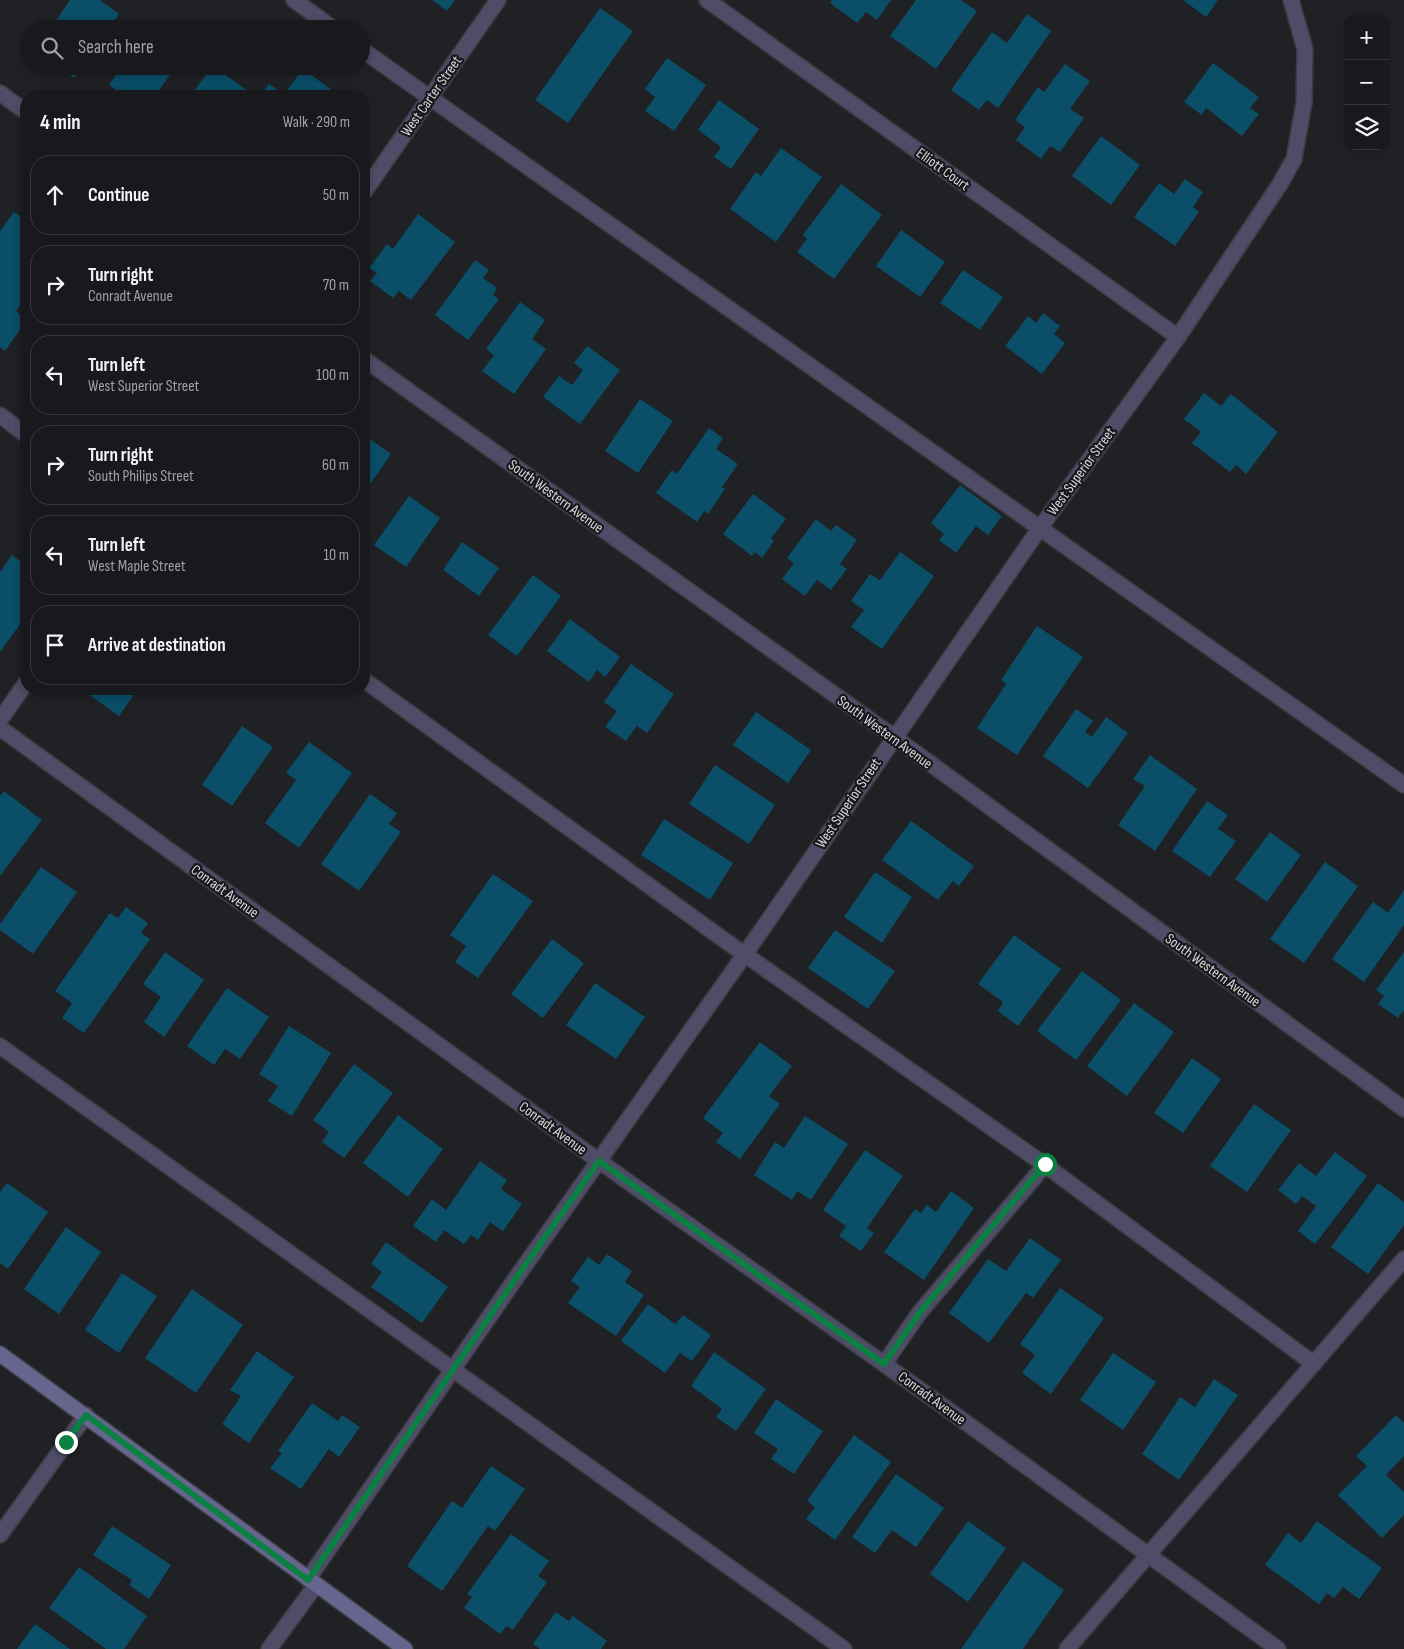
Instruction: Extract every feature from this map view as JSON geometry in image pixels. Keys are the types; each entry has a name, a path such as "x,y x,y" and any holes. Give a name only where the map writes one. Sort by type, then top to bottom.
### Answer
{"street":[{"path":"294,0 322,20"},
{"name":"West Carter Street","path":"370,183 498,0"},
{"name":"Elliott Court","path":"707,0 1178,337"},
{"name":"West Superior Street","path":"269,1649 453,1370 745,954 1040,528 1178,337 1280,184 1294,159 1304,103 1305,49 1291,0"},
{"path":"370,55 1404,786"},
{"path":"0,93 20,108"},
{"name":"South Western Avenue","path":"370,363 894,737 1404,1109"},
{"path":"0,415 20,430"},
{"path":"370,684 745,954 1045,1164 1314,1364"},
{"path":"0,720 20,692"},
{"name":"Conradt Avenue","path":"0,728 1278,1649"},
{"path":"0,1046 453,1370 834,1646"},
{"path":"884,1364 920,1312 1045,1164"},
{"path":"1067,1649 1404,1259"},
{"path":"0,1354 405,1649"},
{"path":"0,1535 86,1415"}],"building":[{"path":"70,0 100,0 119,14 115,20 56,20"},
{"path":"432,0 455,0 447,11"},
{"path":"832,0 891,0 877,20 866,12 857,23 830,3"},
{"path":"916,0 961,0 977,11 936,69 890,36"},
{"path":"1183,0 1218,0 1206,17"},
{"path":"600,8 633,31 568,123 535,100"},
{"path":"1027,14 1051,31 998,108 987,100 979,110 951,90 992,32 1007,43"},
{"path":"667,58 706,85 674,131 645,111 655,97 645,89"},
{"path":"1213,63 1259,97 1250,108 1259,114 1242,136 1206,108 1202,115 1184,102"},
{"path":"1065,64 1090,81 1070,109 1084,118 1060,152 1050,146 1041,159 1016,140 1025,127 1015,120 1038,87 1044,92"},
{"path":"116,75 170,75 159,90 114,90 109,85"},
{"path":"206,75 226,75 246,90 195,90"},
{"path":"298,75 311,75 332,90 287,90"},
{"path":"269,84 278,90 264,90"},
{"path":"719,100 759,129 731,169 714,157 721,147 698,130"},
{"path":"1101,136 1140,165 1111,205 1072,176"},
{"path":"781,148 822,177 776,242 730,209 756,172 761,176"},
{"path":"1185,179 1203,192 1193,207 1199,212 1175,246 1134,217 1159,183 1174,194"},
{"path":"841,184 882,215 834,279 797,252 807,239 803,235"},
{"path":"14,212 20,216 20,305 16,311 20,314 20,330 5,351 0,347 0,231"},
{"path":"418,214 455,242 411,300 399,291 393,298 370,281 377,273 370,267 387,244 393,249"},
{"path":"901,230 945,262 920,297 876,266"},
{"path":"475,260 489,270 483,278 497,288 493,295 499,299 468,340 435,315"},
{"path":"963,270 1003,297 980,330 940,303"},
{"path":"520,302 545,320 532,339 546,349 514,394 482,371 494,355 486,349"},
{"path":"1043,313 1060,326 1054,334 1065,343 1042,374 1005,346 1028,316 1036,323"},
{"path":"587,346 620,370 580,424 543,397 559,376 572,385 583,370 574,363"},
{"path":"1204,393 1221,406 1231,394 1278,432 1246,474 1236,465 1230,472 1192,443 1201,432 1184,419"},
{"path":"640,399 673,421 638,473 605,451"},
{"path":"709,428 723,438 716,449 738,464 722,487 725,489 708,514 704,511 697,522 656,493 672,470 677,474"},
{"path":"370,439 391,454 370,484"},
{"path":"960,485 1002,516 988,535 976,526 956,553 939,540 944,534 931,523"},
{"path":"753,494 786,519 771,538 774,541 762,558 755,552 752,556 723,534"},
{"path":"409,496 440,518 406,567 374,545"},
{"path":"816,519 831,531 836,525 857,540 840,564 847,569 831,590 817,580 805,596 782,579 794,563 787,558"},
{"path":"462,542 499,568 479,596 443,570"},
{"path":"900,552 934,576 882,649 851,627 864,610 851,601 870,574 880,580"},
{"path":"12,555 20,561 20,624 0,652 0,572"},
{"path":"533,575 561,596 517,656 488,635"},
{"path":"570,619 620,657 605,677 597,670 589,682 547,651"},
{"path":"1037,626 1083,657 1017,755 977,728 1006,684 1001,680"},
{"path":"631,664 674,694 647,733 637,726 626,741 605,727 617,711 604,702"},
{"path":"89,695 134,695 119,716"},
{"path":"1076,709 1093,721 1085,732 1092,737 1106,717 1128,733 1088,788 1043,756"},
{"path":"756,712 811,750 788,783 733,745"},
{"path":"242,726 273,747 232,806 202,785"},
{"path":"309,742 352,773 299,848 265,823 296,780 286,773"},
{"path":"1150,755 1197,789 1155,851 1118,825 1145,786 1133,779"},
{"path":"715,765 775,805 749,844 689,804"},
{"path":"4,791 42,820 0,876 0,796"},
{"path":"370,794 397,813 389,824 401,832 359,891 321,864"},
{"path":"1207,801 1228,815 1218,829 1236,841 1210,877 1172,851"},
{"path":"664,819 733,863 710,900 641,855"},
{"path":"911,821 974,866 959,886 953,881 938,900 882,860"},
{"path":"1270,832 1301,855 1267,902 1235,879"},
{"path":"1325,862 1358,886 1304,963 1270,939"},
{"path":"41,867 77,892 33,954 0,930 0,924"},
{"path":"875,872 912,897 882,943 844,917"},
{"path":"493,874 533,901 478,978 455,962 466,946 450,935"},
{"path":"1404,890 1404,925 1364,982 1332,959 1373,902 1388,913"},
{"path":"126,907 148,923 141,933 150,939 84,1033 62,1018 72,1003 55,991 110,913 118,918"},
{"path":"835,930 895,971 868,1009 808,968"},
{"path":"1014,935 1061,969 1018,1026 998,1011 1003,1002 978,984"},
{"path":"552,939 584,963 543,1018 511,994"},
{"path":"165,952 204,980 164,1037 144,1022 161,997 143,984"},
{"path":"1404,952 1404,1012 1398,1018 1378,1004 1384,996 1376,990"},
{"path":"1082,971 1121,1000 1076,1060 1037,1031"},
{"path":"595,983 645,1017 616,1059 566,1025"},
{"path":"227,988 269,1017 240,1059 225,1049 214,1065 187,1046"},
{"path":"1134,1003 1174,1032 1127,1096 1087,1066"},
{"path":"289,1026 331,1053 292,1116 268,1101 278,1086 259,1074"},
{"path":"760,1042 792,1066 769,1096 780,1104 740,1159 716,1142 723,1133 703,1118"},
{"path":"1192,1058 1221,1079 1183,1133 1154,1113"},
{"path":"354,1064 393,1093 344,1158 322,1142 329,1132 313,1120"},
{"path":"1254,1104 1291,1130 1247,1192 1210,1166"},
{"path":"398,1115 443,1149 408,1197 363,1163"},
{"path":"805,1116 848,1144 811,1200 797,1191 792,1200 754,1175 775,1142 784,1148"},
{"path":"865,1150 903,1176 867,1228 874,1233 861,1251 839,1236 846,1226 823,1210"},
{"path":"1335,1152 1367,1176 1315,1244 1298,1231 1316,1206 1302,1196 1296,1204 1278,1190 1299,1163 1316,1176"},
{"path":"480,1161 507,1180 501,1189 522,1204 503,1231 490,1222 478,1240 471,1235 464,1244 444,1230 436,1242 413,1226 432,1199 446,1210"},
{"path":"7,1183 48,1212 8,1269 0,1263 0,1192"},
{"path":"1378,1183 1404,1202 1404,1225 1368,1274 1331,1247"},
{"path":"951,1191 974,1208 924,1280 884,1252 915,1209 921,1213 927,1205 936,1212"},
{"path":"66,1227 101,1252 59,1314 24,1289"},
{"path":"1030,1238 1061,1260 1033,1298 1026,1293 989,1343 949,1313 988,1259 1006,1271"},
{"path":"386,1242 448,1287 422,1323 371,1287 382,1272 371,1264"},
{"path":"607,1254 632,1271 625,1282 644,1295 616,1336 568,1303 580,1287 571,1281 588,1257 599,1265"},
{"path":"122,1273 157,1296 119,1353 85,1330"},
{"path":"1060,1288 1104,1318 1051,1394 1022,1373 1035,1355 1020,1344"},
{"path":"192,1289 243,1325 196,1393 145,1358"},
{"path":"648,1304 675,1324 683,1315 711,1335 692,1361 680,1353 665,1373 621,1341"},
{"path":"257,1351 294,1377 249,1443 222,1424 241,1396 230,1390"},
{"path":"714,1352 766,1389 736,1431 716,1417 722,1409 691,1386"},
{"path":"1113,1353 1156,1382 1123,1430 1080,1400"},
{"path":"1214,1379 1238,1395 1179,1480 1142,1454 1180,1397 1195,1407"},
{"path":"776,1399 823,1431 794,1474 771,1459 778,1449 754,1433"},
{"path":"312,1403 338,1421 342,1415 360,1427 339,1457 329,1449 301,1489 270,1468 282,1453 278,1451"},
{"path":"1396,1415 1404,1423 1404,1456 1386,1475 1404,1492 1404,1515 1382,1538 1338,1495 1367,1466 1356,1456"},
{"path":"854,1435 891,1462 835,1540 806,1519 815,1507 807,1501"},
{"path":"491,1466 525,1489 495,1531 488,1526 442,1591 407,1566 452,1501 462,1508"},
{"path":"896,1474 944,1508 916,1547 892,1530 875,1553 852,1537"},
{"path":"968,1521 1006,1548 968,1602 930,1574"},
{"path":"1317,1521 1382,1568 1359,1599 1343,1587 1334,1598 1327,1593 1319,1604 1265,1565 1288,1533 1301,1543"},
{"path":"112,1526 171,1565 149,1599 129,1585 132,1580 93,1555"},
{"path":"511,1534 549,1561 538,1576 547,1582 513,1630 507,1626 500,1634 464,1608 472,1597 467,1594"},
{"path":"1023,1561 1064,1590 1023,1649 961,1649"},
{"path":"79,1567 147,1616 124,1649 106,1649 49,1608"},
{"path":"556,1612 569,1621 573,1616 607,1641 601,1649 540,1649 533,1644"},
{"path":"35,1624 70,1649 17,1649"}],"route":[{"path":"66,1442 86,1415 308,1580 599,1161 884,1364 920,1312 1045,1164"}]}
